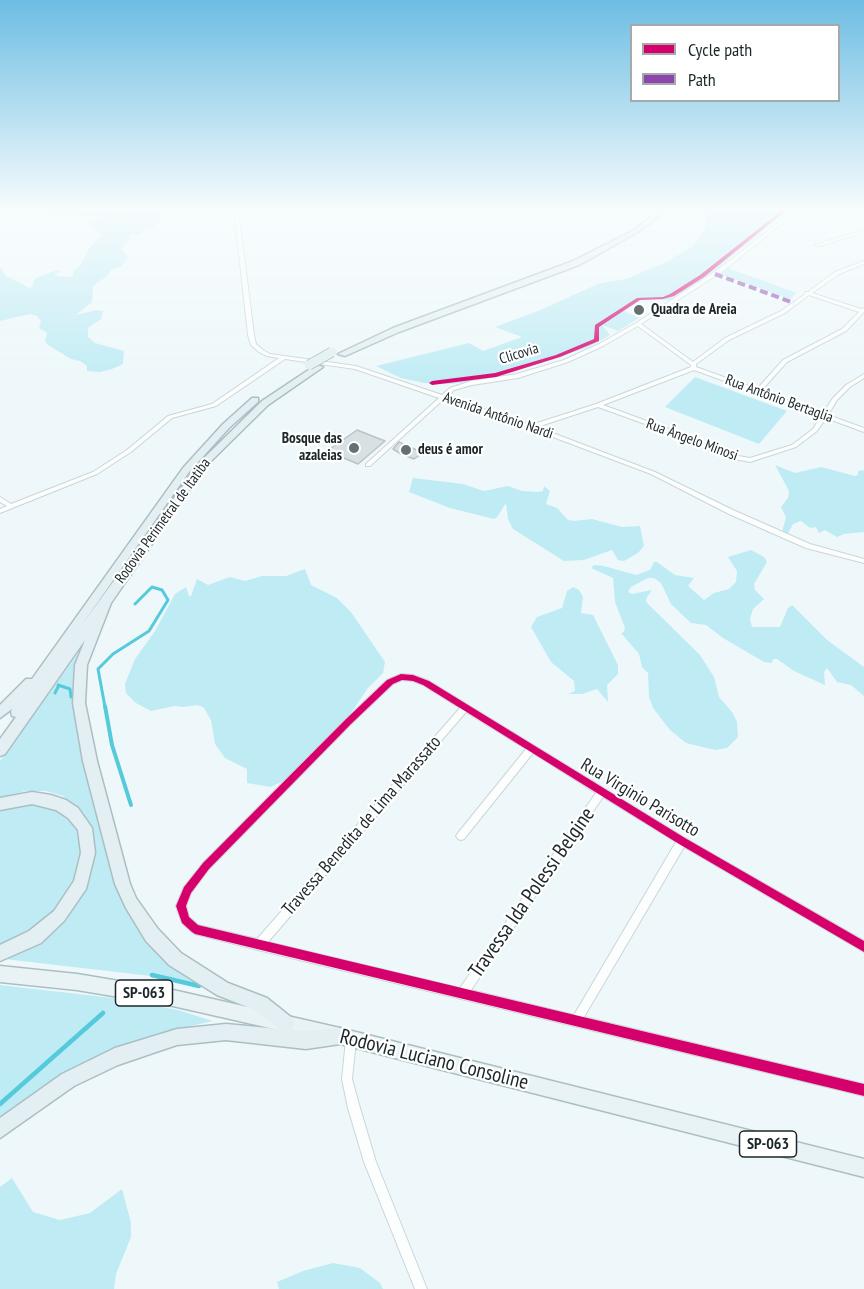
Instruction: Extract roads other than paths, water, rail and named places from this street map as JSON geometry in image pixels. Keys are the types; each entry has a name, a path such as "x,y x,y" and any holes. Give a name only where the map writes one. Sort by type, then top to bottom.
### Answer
{"highway":[{"name":"Rodovia Perimetral de Itatiba","path":"0,750 195,474 215,450 265,403 332,352 370,333 548,268"},
{"name":"Rodovia Perimetral de Itatiba","path":"0,736 44,670 199,454 247,407 314,366 396,330 562,268"},
{"path":"105,603 81,665 79,703 90,761 123,884 131,903 152,935 175,959 223,989 270,1009 286,1024"},
{"path":"0,713 44,670"},
{"path":"0,804 32,798 61,805 73,813 85,828 88,853 81,884 59,916 34,937 0,953"},
{"path":"0,1129 68,1080 115,1057 177,1037 226,1032 306,1040 345,1038"}],"main road":[{"name":"Rodovia Luciano Consoline","path":"0,974 48,978 131,990 286,1024 864,1168"}],"street":[{"name":"Avenida Antônio Nardi","path":"243,268 251,335 254,345 261,351 284,357 356,368 531,427 653,473 731,512 808,546 864,561"},
{"path":"368,465 442,397 461,385 518,376 566,361 638,324 723,268"},
{"path":"531,427 598,405 694,366 727,339 783,312 837,273 849,268"},
{"path":"758,391 784,361 839,334 863,310 807,293"},
{"name":"Rua Antônio Bertaglia","path":"638,324 694,366 864,430"},
{"path":"0,509 53,492 95,473 112,463 170,417 224,400 284,357"},
{"name":"Rua Ângelo Minosi","path":"598,405 672,432 726,456 744,460 757,459 794,446 815,430 824,415 848,386 864,376"},
{"path":"0,509 40,492 53,492"},
{"path":"0,499 8,504"},
{"name":"Rua Virginio Parisotto","path":"258,945 195,929 185,920 181,906 187,890 214,858 348,722 390,682 401,677 413,678 426,683 682,841 864,947"},
{"name":"Travessa Benedita de Lima Marassato","path":"258,945 465,708"},
{"path":"461,836 531,749"},
{"name":"Travessa Ida Polessi Belgine","path":"463,993 601,792"},
{"path":"577,1020 682,841"},
{"path":"258,945 864,1090"},
{"path":"345,1038 347,1079 370,1162 421,1289"}],"waterway":[{"path":"105,707 98,669 113,654 149,631 168,600 162,590 152,587 135,604"},
{"path":"55,693 59,685"},
{"path":"59,685 70,689 71,697"},
{"path":"105,706 112,745 131,805"},
{"path":"152,975 199,986"},
{"path":"0,1104 103,1013"}],"place":[{"name":"Quadra de Areia","path":"639,310"},
{"name":"Bosque das azaleias","path":"354,448"},
{"name":"deus é amor","path":"406,450"}]}
